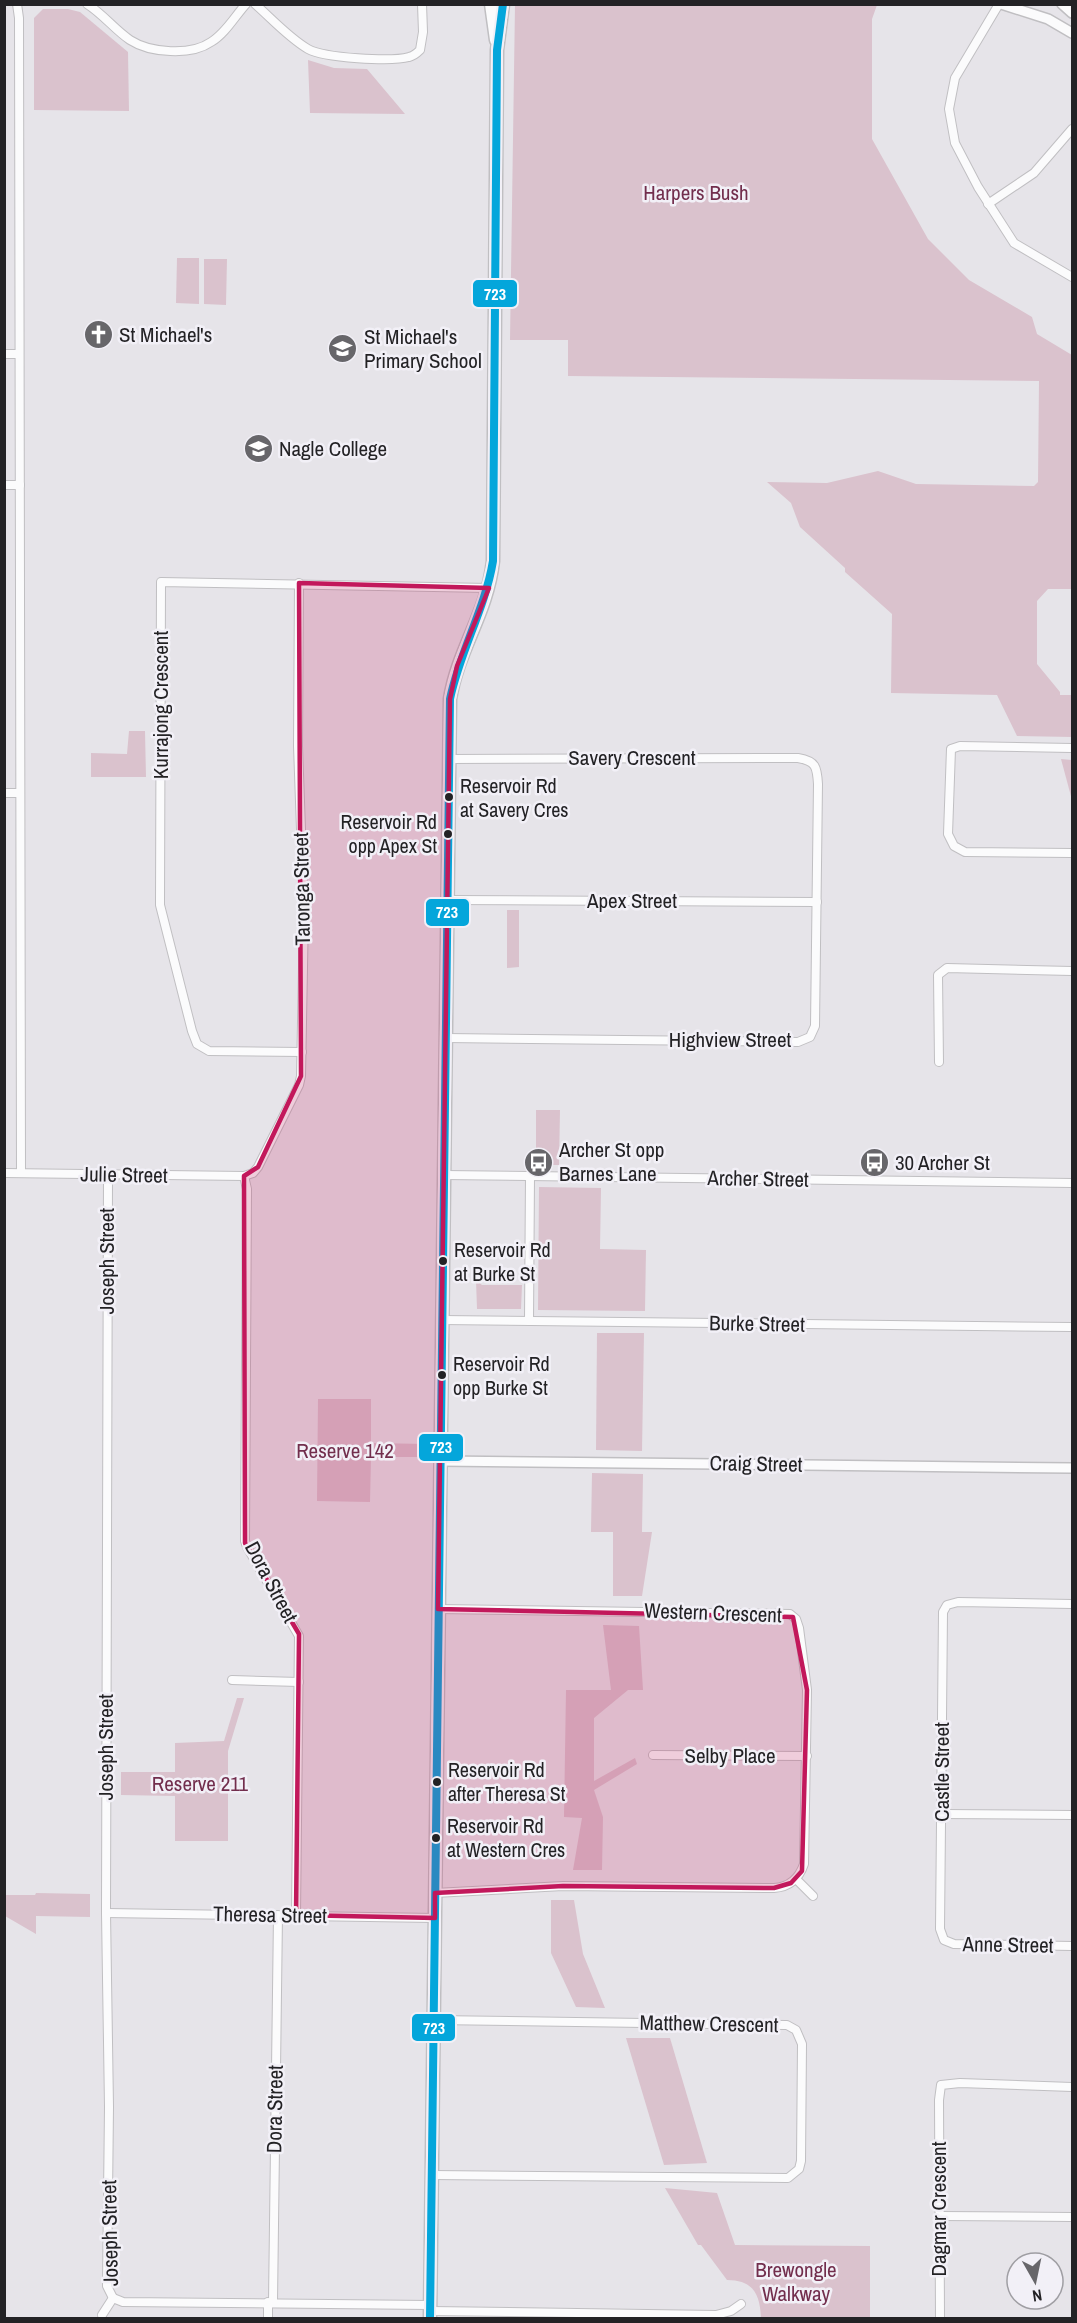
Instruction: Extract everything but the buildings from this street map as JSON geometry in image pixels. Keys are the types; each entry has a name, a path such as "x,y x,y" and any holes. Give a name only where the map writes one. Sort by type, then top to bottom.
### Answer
{"main road":[{"path":"491,4 497,50"},
{"path":"430,2312 449,759 452,686 457,666 482,610 489,588 493,550 497,50 503,4"}],"street":[{"path":"17,4 21,1173"},
{"path":"87,4 131,41 148,48 167,50 199,48 212,42 246,4"},
{"path":"255,4 303,45 321,55 397,58 412,56 420,50 423,32 422,4"},
{"path":"1072,33 1048,19 1000,4 955,78 948,109 955,142 988,204 1014,243 1072,278"},
{"path":"1013,9 1029,4"},
{"path":"1062,4 1072,13"},
{"path":"988,204 1034,173 1072,129"},
{"path":"4,354 19,354"},
{"path":"4,485 20,485"},
{"name":"Kurrajong Crescent","path":"302,1052 213,1052 200,1047 192,1031 160,905 161,582 489,588"},
{"name":"Taronga Street","path":"244,1176 253,1173 258,1167 299,1085 302,1052 304,913 298,746 299,583"},
{"path":"1072,748 960,746 951,749 948,834 954,846 965,852 1072,853"},
{"name":"Savery Crescent","path":"449,759 798,758 814,764"},
{"name":"Highview Street","path":"446,1038 798,1042 810,1037 815,1026 817,902 818,784 814,764"},
{"path":"4,793 20,793"},
{"name":"Apex Street","path":"447,900 817,902"},
{"path":"939,1062 938,975 947,968 1072,971"},
{"name":"Julie Street","path":"4,1173 244,1176"},
{"name":"Joseph Street","path":"102,2314 113,2298 107,2286 109,2107 106,1913 108,1174"},
{"name":"Archer Street","path":"444,1175 1072,1183"},
{"name":"Dora Street","path":"244,1176 247,1189 245,1541 298,1633 296,1915"},
{"path":"529,1321 530,1176"},
{"name":"Burke Street","path":"442,1320 1072,1327"},
{"name":"Craig Street","path":"440,1461 1072,1468"},
{"name":"Castle Street","path":"944,1940 940,1929 943,1616 948,1605 958,1602 1072,1604"},
{"name":"Western Crescent","path":"438,1609 790,1614 796,1619 799,1628 807,1690 805,1857 802,1871 796,1879"},
{"path":"232,1680 299,1682"},
{"name":"Selby Place","path":"653,1755 807,1756"},
{"path":"942,1814 1072,1815"},
{"path":"435,1893 563,1886 774,1888 785,1886 796,1879 813,1896"},
{"name":"Theresa Street","path":"106,1913 435,1918"},
{"name":"Dora Street","path":"267,2319 270,2302 278,1915"},
{"name":"Anne Street","path":"944,1940 954,1944 1072,1946"},
{"name":"Matthew Crescent","path":"432,2175 788,2178 799,2169 801,2161 802,2044 796,2030 787,2025 433,2020"},
{"name":"Dagmar Crescent","path":"940,2319 938,2279 941,2085 960,2083 1072,2087"},
{"path":"940,2216 1072,2217"},
{"path":"113,2298 123,2302 270,2302 430,2312 716,2314 731,2311 741,2304"}],"highlighted area":[{"path":"299,583 489,588 457,666 450,699 438,1609 793,1617 807,1690 802,1871 791,1883 774,1888 563,1886 435,1893 435,1918 296,1915 299,1634 245,1543 244,1176 258,1167 301,1076"}],"green space":[{"name":"Harpers Bush","path":"515,5 877,5 872,19 872,139 928,239 969,280 1032,317 1037,334 1072,355 1072,589 1048,589 1037,601 1037,664 1060,695 1072,695 1072,737 1017,736 997,695 891,693 892,614 800,527 791,503 767,482 827,483 878,471 916,484 1034,486 1038,482 1039,381 568,376 568,340 510,340"},
{"path":"43,9 68,9 80,12 128,52 129,111 34,110 34,18"},
{"path":"308,60 334,68 367,69 405,114 310,113"},
{"path":"177,258 199,258 199,304 176,303"},
{"path":"204,259 227,259 226,305 204,304"},
{"path":"129,731 145,731 146,777 91,777 91,753 127,754"},
{"path":"1061,759 1072,760 1072,800"},
{"path":"507,910 519,910 519,967 507,968"},
{"path":"536,1110 560,1110 559,1165 536,1165"},
{"path":"539,1187 601,1188 600,1249 646,1250 645,1311 538,1310"},
{"path":"476,1280 482,1285 522,1285 521,1309 477,1309"},
{"path":"597,1333 644,1333 642,1451 596,1450"},
{"name":"Reserve 142","path":"318,1399 371,1399 371,1443 426,1444 426,1457 371,1457 370,1502 317,1501"},
{"path":"592,1473 643,1474 642,1532 652,1532 642,1596 613,1596 613,1532 591,1532"},
{"path":"603,1625 639,1626 643,1690 628,1690 594,1718 594,1781 635,1758 637,1764 594,1790 603,1817 602,1870 573,1870 582,1818 564,1817 566,1690 611,1690"},
{"name":"Reserve 211","path":"237,1698 244,1698 228,1751 228,1841 175,1841 175,1796 121,1795 121,1772 175,1772 175,1743 224,1741"},
{"path":"36,1893 90,1894 90,1917 36,1916 36,1934 5,1916 5,1895 35,1895"},
{"path":"551,1900 574,1900 583,1954 605,2008 576,2007 551,1953"},
{"path":"626,2038 670,2038 707,2163 664,2165"},
{"name":"Brewongle Walkway","path":"665,2188 717,2193 735,2245 870,2246 870,2318 761,2318 757,2295 743,2283 727,2280 701,2245 698,2245"}],"transit line":[{"name":"723","path":"430,2318 450,699 454,681 484,596 493,561 497,50 503,4"}],"place":[{"name":"St Michael's","path":"98,335"},
{"name":"St Michael's Primary School","path":"343,349"},
{"name":"Nagle College","path":"258,449"},
{"name":"Reservoir Rd at Savery Cres","path":"449,797"},
{"name":"Reservoir Rd opp Apex St","path":"448,834"},
{"name":"Archer St opp Barnes Lane","path":"538,1162"},
{"name":"30 Archer St","path":"874,1163"},
{"name":"Reservoir Rd at Burke St","path":"443,1261"},
{"name":"Reservoir Rd opp Burke St","path":"442,1375"},
{"name":"Reservoir Rd after Theresa St","path":"437,1782"},
{"name":"Reservoir Rd at Western Cres","path":"436,1838"}]}
